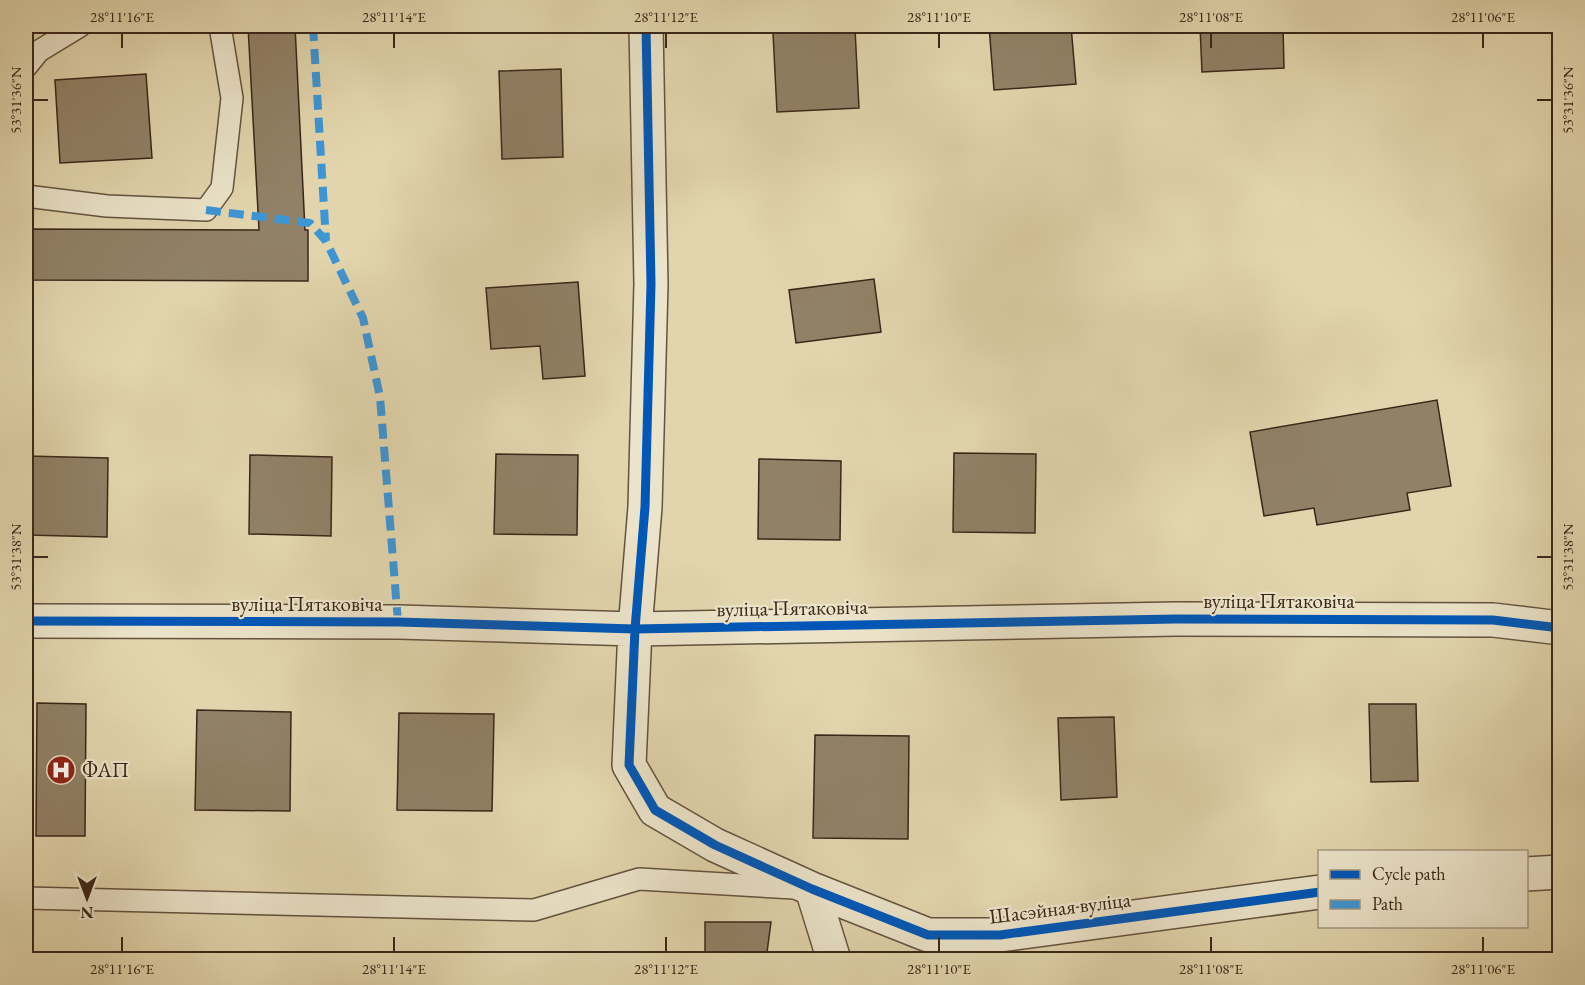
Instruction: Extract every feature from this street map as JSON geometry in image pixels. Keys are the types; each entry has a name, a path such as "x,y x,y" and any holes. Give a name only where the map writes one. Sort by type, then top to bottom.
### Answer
{"street":[{"name":"Шасэйная вуліца","path":"646,26 651,284 645,507 635,629 628,765 656,810 715,845 812,889 928,934 1000,935 1318,892"},
{"name":"вуліца Пятаковіча","path":"26,621 398,622 635,629 1176,619 1493,620 1560,628"},
{"path":"1528,874 1560,872"},
{"path":"812,889 834,960"}],"lane":[{"path":"26,67 39,51 80,26"},
{"path":"26,196 107,206 206,210 222,188 232,98 220,26"},
{"path":"26,898 534,910 639,879 812,889"}],"building":[{"path":"248,26 295,26 305,230 308,230 308,281 26,280 26,229 259,230"},
{"path":"989,26 1071,26 1076,84 994,90"},
{"path":"1200,26 1283,26 1284,68 1202,72"},
{"path":"855,29 859,108 777,112 773,33"},
{"path":"561,69 563,157 502,159 499,71"},
{"path":"146,74 152,158 60,163 55,80"},
{"path":"874,279 881,332 796,343 789,290"},
{"path":"578,282 585,376 543,379 540,346 491,349 486,288"},
{"path":"1437,400 1451,486 1407,493 1410,510 1317,525 1314,508 1264,516 1250,432"},
{"path":"954,453 1036,454 1035,533 953,532"},
{"path":"496,454 578,455 577,535 494,534"},
{"path":"250,455 332,457 331,536 249,534"},
{"path":"26,456 108,458 107,537 26,535"},
{"path":"759,459 841,461 840,540 758,539"},
{"name":"ФАП","path":"37,703 86,704 85,836 36,836"},
{"path":"1369,704 1416,704 1418,781 1371,782"},
{"path":"197,710 291,712 290,811 195,810"},
{"path":"399,713 494,714 492,811 397,810"},
{"path":"1114,717 1117,797 1061,800 1058,718"},
{"path":"815,735 909,736 908,839 813,838"},
{"path":"705,922 771,922 766,960 705,960"}],"marked path":[{"path":"313,26 326,241"},
{"path":"206,210 310,223 326,241 363,318 380,397 398,622"}],"cycle path":[{"path":"646,26 651,284 645,507 635,629 629,765 655,810 715,845 812,889 928,935 1000,935 1318,892"},
{"path":"26,621 398,622 635,629 1176,619 1493,620 1560,628"}],"place":[{"name":"ФАП","path":"61,770"}]}
